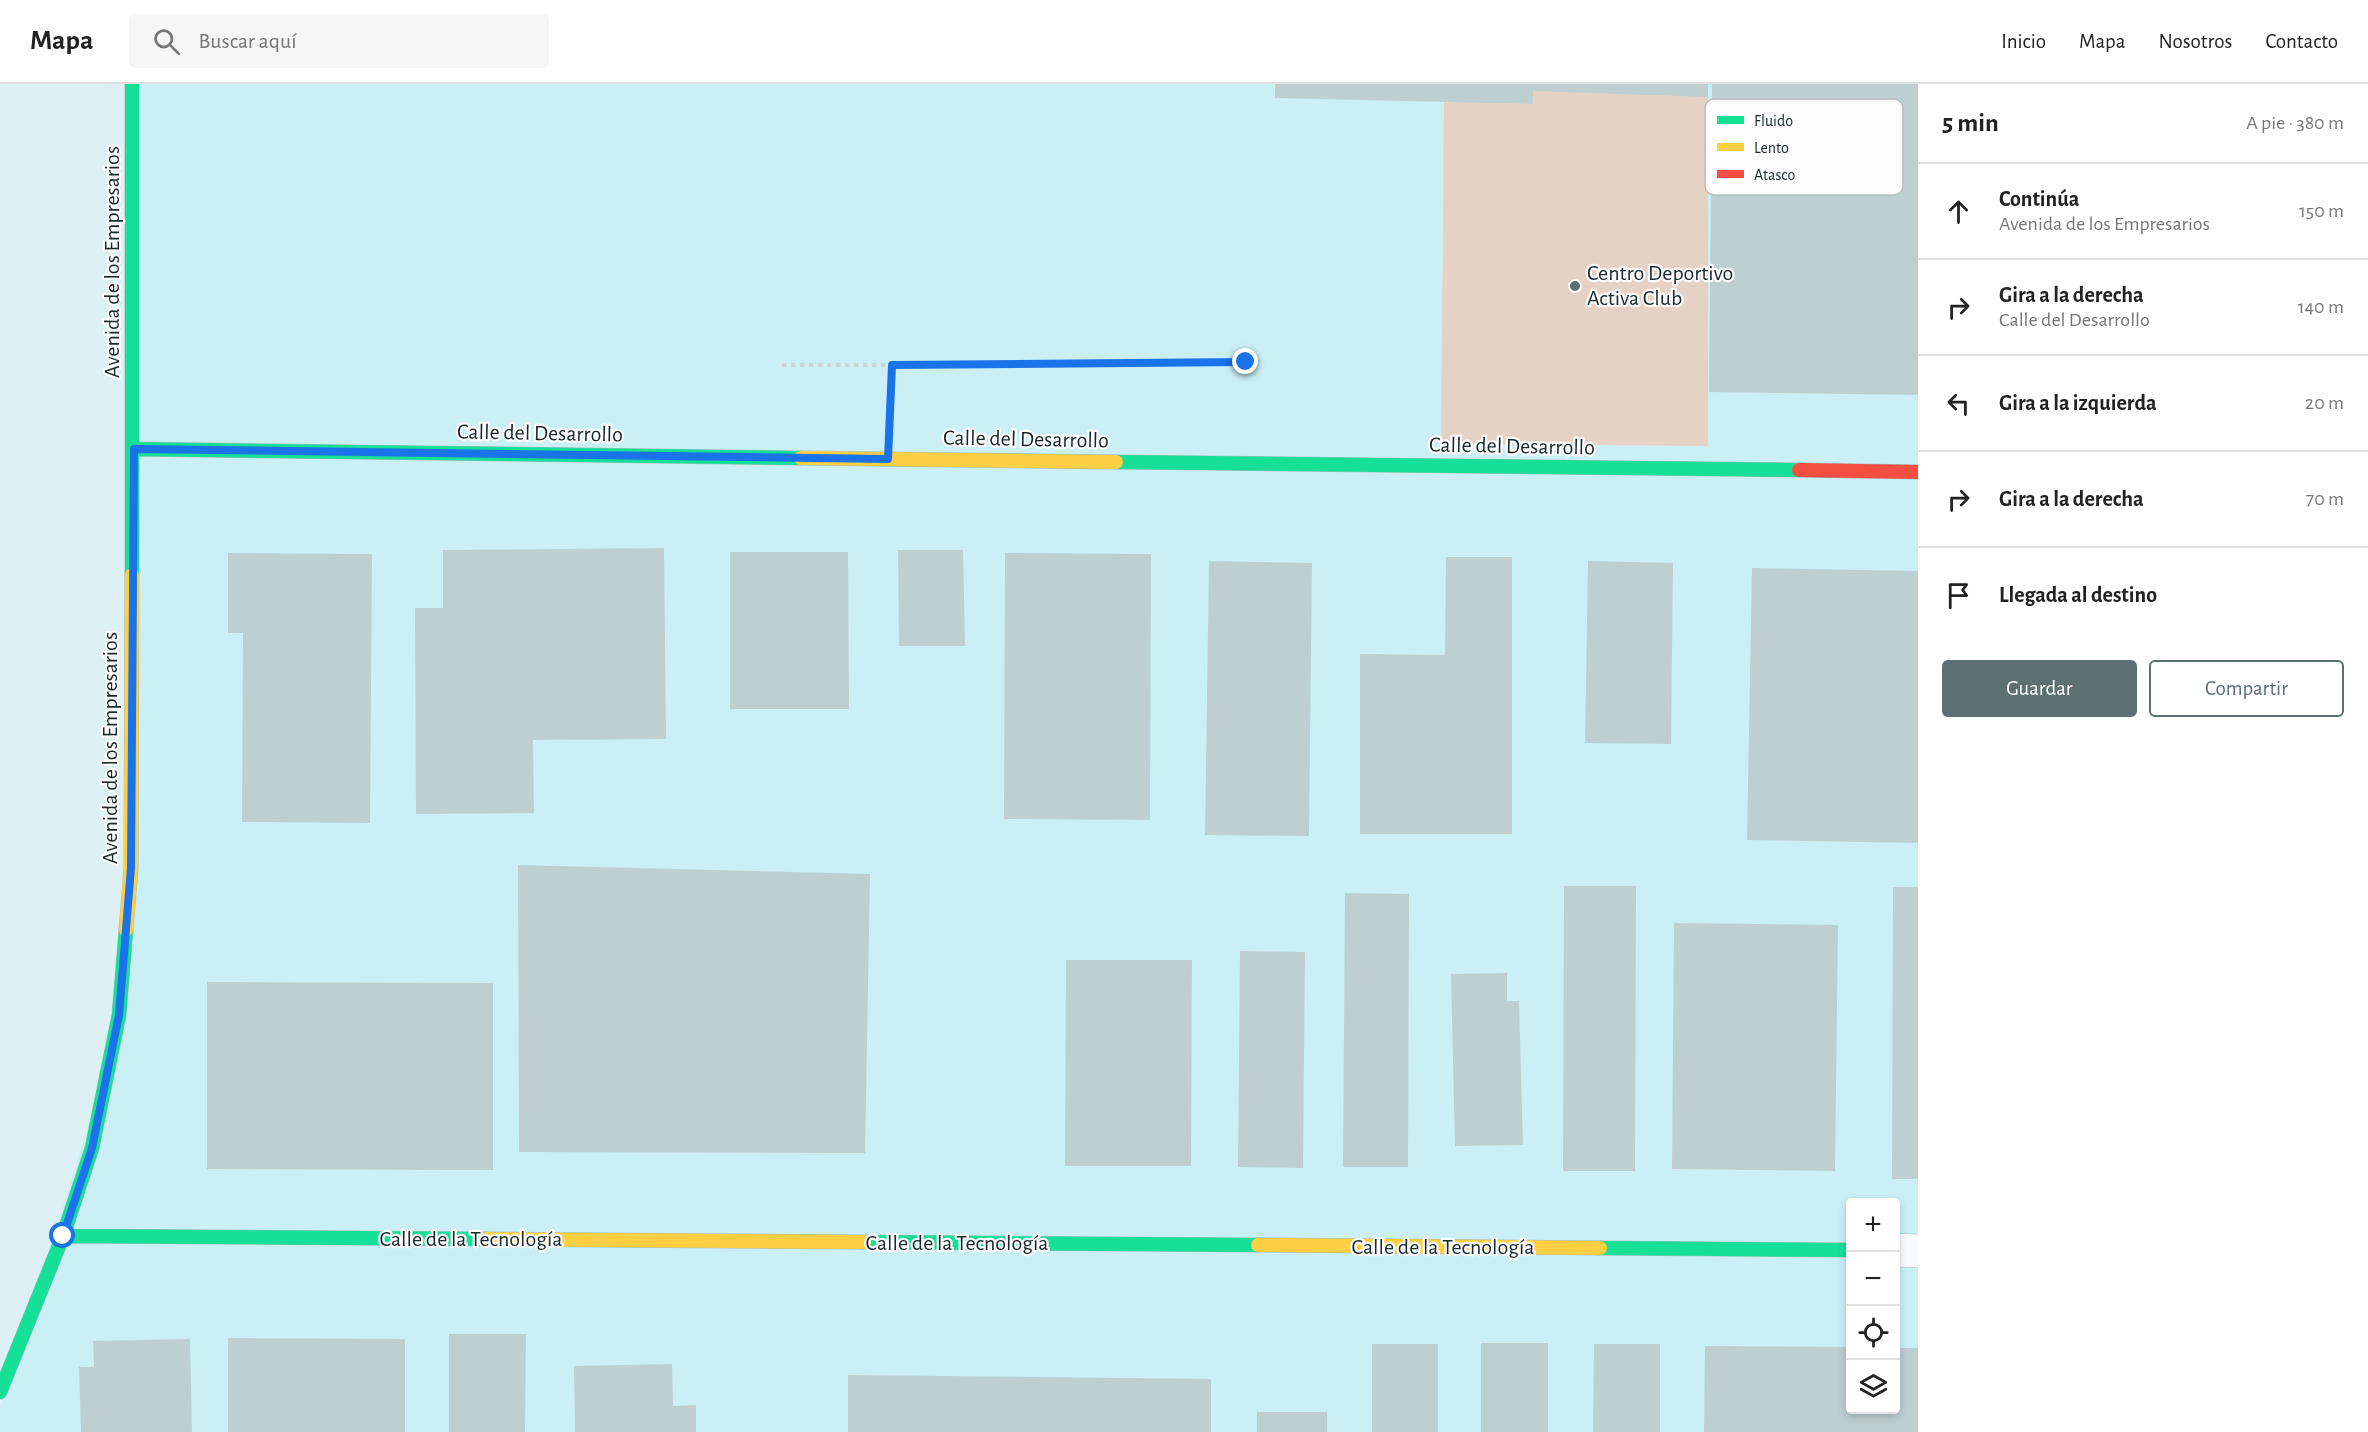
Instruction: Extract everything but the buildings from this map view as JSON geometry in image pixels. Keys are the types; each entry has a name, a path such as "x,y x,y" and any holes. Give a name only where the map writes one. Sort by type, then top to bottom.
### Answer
{"street":[{"name":"Avenida de los Empresarios","path":"0,1392 63,1236 92,1148 119,1015 131,868 134,449 132,84"},
{"name":"Calle del Desarrollo","path":"134,449 1918,472"},
{"name":"Calle de la Tecnología","path":"63,1236 1846,1250"},
{"path":"1900,1250 1918,1251"}],"path":[{"path":"782,365 1246,362"},
{"path":"888,459 892,365"}],"shaded area":[{"path":"137,84 1918,84 1918,1432 0,1432 0,1406 124,1013"},
{"name":"Centro Deportivo Activa Club","path":"1275,84 1708,84 1708,99 1705,99 1705,195 1708,195 1708,446 1441,444 1444,102"}],"traffic: fast":[{"path":"132,84 132,575"},
{"path":"133,449 801,458"},
{"path":"1116,462 1799,470"},
{"path":"0,1392 63,1236 92,1148 119,1015 126,930"},
{"path":"63,1236 486,1239"},
{"path":"864,1242 1258,1245"},
{"path":"1600,1248 1846,1250"}],"traffic: slow":[{"path":"801,458 1116,462"},
{"path":"126,930 131,868 132,575"},
{"path":"486,1239 864,1242"},
{"path":"1258,1245 1600,1248"}],"traffic: jam":[{"path":"1799,470 1918,472"}],"place":[{"name":"Centro Deportivo Activa Club","path":"1575,286"}],"route":[{"path":"63,1236 92,1148 119,1015 131,868 134,449 888,459 892,365 1246,362"}]}
